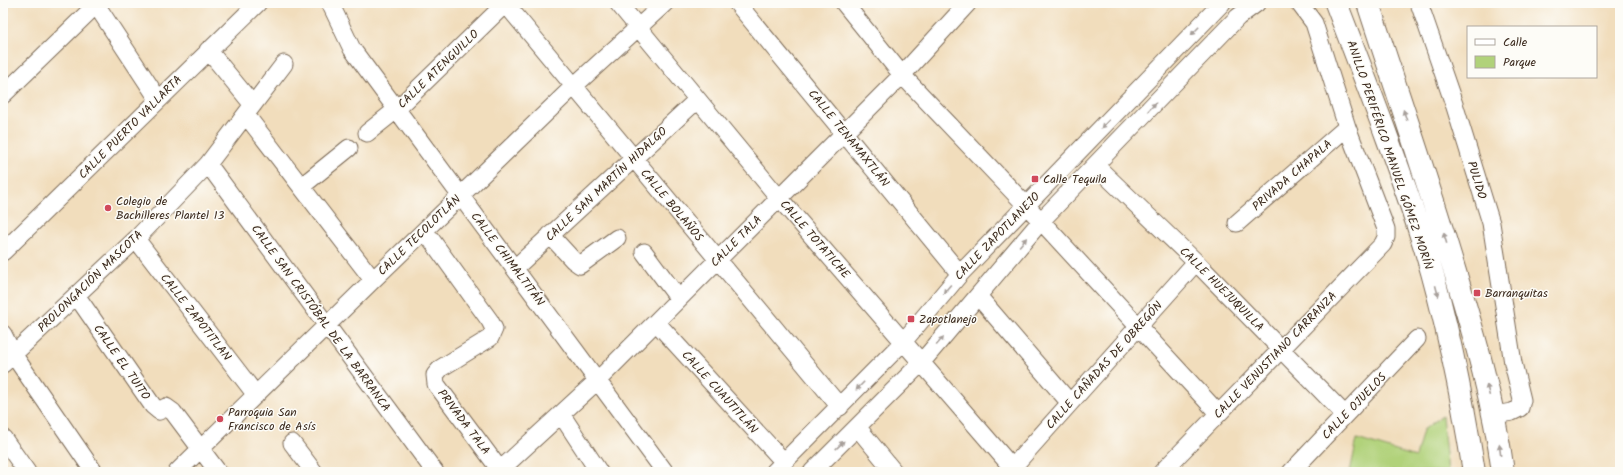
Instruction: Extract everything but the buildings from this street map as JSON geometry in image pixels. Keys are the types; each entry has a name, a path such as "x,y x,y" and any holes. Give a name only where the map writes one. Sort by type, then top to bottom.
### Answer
{"highway":[{"name":"ANILLO PERIFÉRICO MANUEL GÓMEZ MORÍN","path":"1336,3 1397,165 1425,248 1448,330 1474,472"},
{"name":"ANILLO PERIFÉRICO MANUEL GÓMEZ MORÍN","path":"1368,3 1437,211 1467,311 1494,415 1503,472"}],"street":[{"path":"3,95 97,3 158,99"},
{"name":"CALLE PUERTO VALLARTA","path":"3,252 208,50 258,3"},
{"name":"CALLE CHIMALTITÁN","path":"330,3 352,49 665,472"},
{"name":"CALLE ATENGUILLO","path":"367,133 396,110 505,3"},
{"name":"CALLE BOLAÑOS","path":"505,3 840,407"},
{"name":"CALLE TOTATICHE","path":"618,3 779,198 1014,470"},
{"name":"CALLE TECOLOTLÁN","path":"177,472 574,86 665,3"},
{"name":"CALLE TENAMAXTLÁN","path":"736,3 845,132 960,274"},
{"path":"844,3 902,75 1041,221 1218,414"},
{"name":"CALLE ZAPOTLANEJO","path":"779,467 903,342 960,274 1222,3"},
{"name":"CALLE ZAPOTLANEJO","path":"812,472 858,428 921,363 1041,221 1238,17 1257,3"},
{"path":"1299,3 1314,23 1347,127"},
{"name":"PULIDO","path":"1419,3 1455,106 1491,223 1513,363 1522,400 1520,408 1512,412 1494,415"},
{"name":"CALLE TALA","path":"499,471 598,380 718,260 902,75 964,4"},
{"path":"208,50 302,186 373,280"},
{"name":"PROLONGACIÓN MASCOTA","path":"8,359 136,238 208,164 284,64"},
{"name":"CALLE SAN MARTÍN HIDALGO","path":"515,268 697,100"},
{"name":"PRIVADA CHAPALA","path":"1237,223 1347,127"},
{"name":"CALLE VENUSTIANO CARRANZA","path":"1162,472 1383,244 1386,237 1386,229 1347,127"},
{"path":"302,186 349,148"},
{"name":"CALLE SAN CRISTÓBAL DE LA BARRANCA","path":"208,164 435,472"},
{"name":"CALLE HUEJUQUILLA","path":"1095,165 1196,262 1345,415"},
{"name":"PRIVADA TALA","path":"425,232 490,321 494,329 490,338 441,368 435,375 436,384 499,471"},
{"path":"550,235 573,260 580,265 617,238"},
{"name":"CALLE ZAPOTITLAN","path":"136,238 256,395"},
{"path":"644,252 679,299"},
{"name":"CALLE CAÑADAS DE OBREGÓN","path":"1014,470 1070,402 1196,262"},
{"name":"CALLE EL TUITO","path":"76,295 153,406 159,411 166,407 173,412 218,472"},
{"path":"978,296 1070,402"},
{"name":"CALLE CUAUTITLÁN","path":"656,322 779,467"},
{"path":"3,334 8,359 94,472"},
{"name":"CALLE OJUELOS","path":"1291,472 1417,339"},
{"path":"561,414 599,472"},
{"path":"858,428 894,472"},
{"path":"3,438 27,472"},
{"path":"292,443 314,472"}],"green space":[{"path":"1442,416 1448,472 1350,472 1357,439 1416,457 1423,430"}],"place":[{"name":"Calle Tequila","path":"1035,179"},
{"name":"Colegio de Bachilleres Plantel 13","path":"108,208"},
{"name":"Barranquitas","path":"1477,293"},
{"name":"Zapotlanejo","path":"911,319"},
{"name":"Parroquia San Francisco de Asís","path":"220,419"}]}
